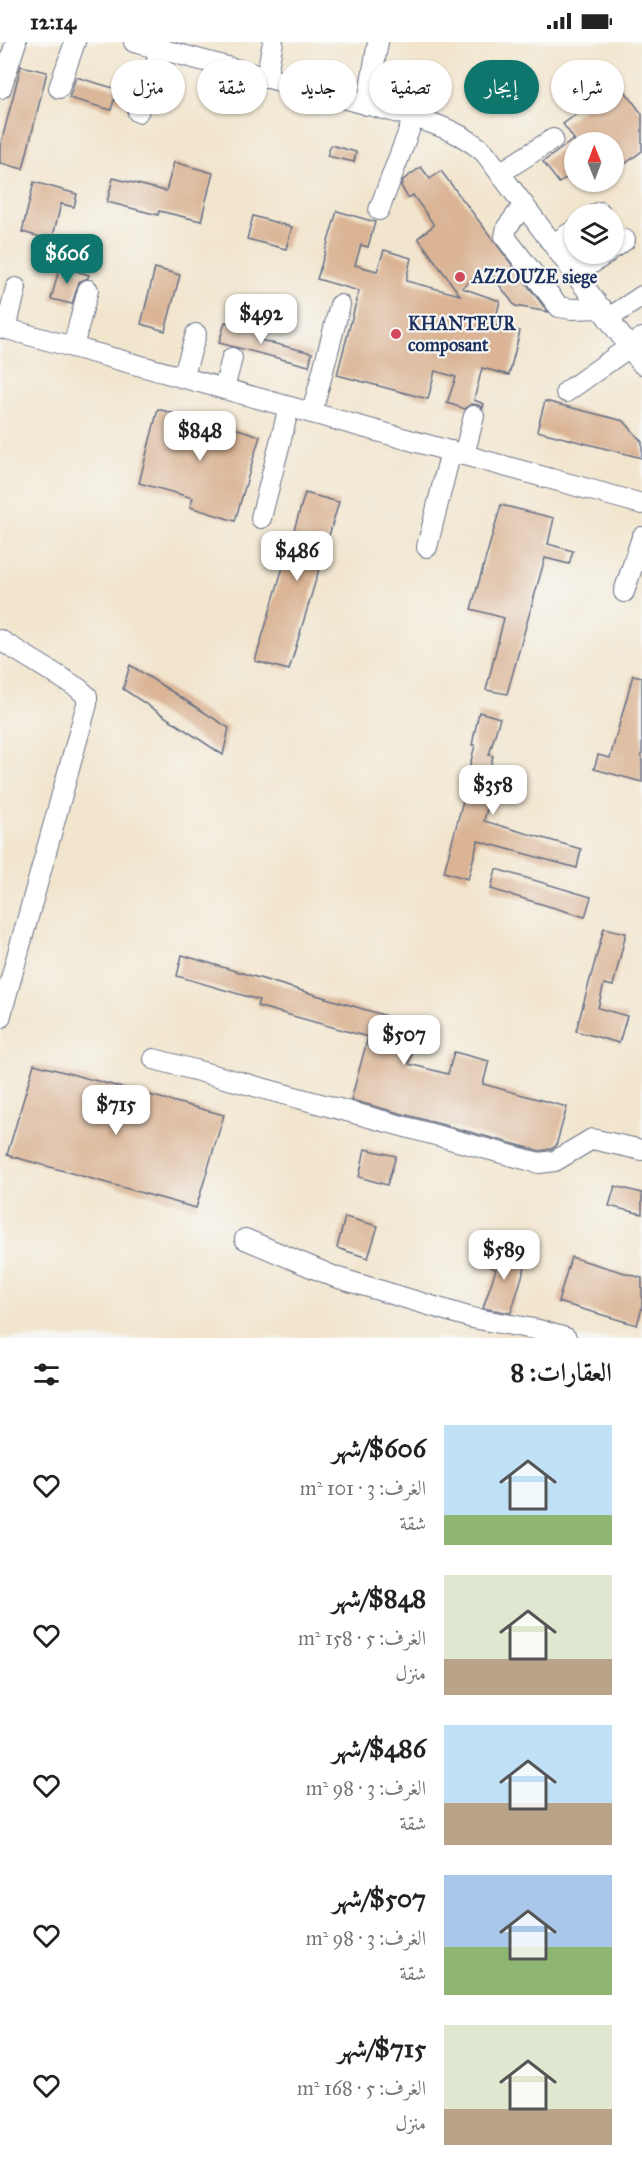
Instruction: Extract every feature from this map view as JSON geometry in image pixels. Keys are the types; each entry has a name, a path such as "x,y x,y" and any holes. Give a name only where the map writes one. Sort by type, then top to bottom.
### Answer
{"street":[{"path":"1,88 16,42"},
{"path":"59,88 75,42"},
{"path":"134,42 205,60"},
{"path":"267,73 273,42"},
{"path":"367,105 378,42"},
{"path":"267,78 414,117 455,132 472,141 485,153 605,313 635,342 642,364"},
{"path":"379,210 414,117"},
{"path":"500,173 553,140"},
{"path":"525,205 507,227 505,237 559,307 605,313 642,296"},
{"path":"554,244 564,237"},
{"path":"576,274 591,264"},
{"path":"16,288 3,328 642,504"},
{"path":"73,348 88,290"},
{"path":"312,413 340,305"},
{"path":"183,378 196,334"},
{"path":"566,392 635,342"},
{"path":"224,389 232,358"},
{"path":"261,518 289,407"},
{"path":"427,547 458,453 474,416"},
{"path":"624,592 642,537"},
{"path":"0,640 78,688 87,696 87,704 0,1018"},
{"path":"154,1059 539,1163 555,1161 592,1139 642,1150"},
{"path":"245,1239 335,1277 472,1318 539,1330 566,1338"}],"building":[{"path":"21,66 47,72 23,169 0,163 0,147"},
{"path":"76,77 111,87 111,110 69,98"},
{"path":"624,90 642,114 642,151 624,164 624,132 569,132 563,124 577,114 624,114"},
{"path":"331,145 356,152 354,162 327,156"},
{"path":"564,146 564,179 559,183 543,162"},
{"path":"174,162 213,173 201,221 159,211 158,215 107,202 113,178 166,191"},
{"path":"421,167 430,179 441,171 548,312 515,306 486,267 462,288 500,301 494,325 520,331 509,375 482,368 474,400 484,404 483,408 471,404 465,409 447,403 456,377 435,371 428,399 337,375 359,291 317,279 337,211 375,222 368,247 361,245 355,265 377,271 384,250 411,258 406,281 460,295 418,238 434,225 413,195 408,198 401,186 403,180"},
{"path":"34,182 77,194 74,207 61,204 52,240 22,232"},
{"path":"253,216 292,227 286,249 247,239"},
{"path":"60,266 89,275 88,278 79,282 72,304 51,299"},
{"path":"155,268 180,275 165,331 141,324"},
{"path":"225,322 262,332 260,340 312,353 309,366 219,343"},
{"path":"545,401 624,421 642,442 642,458 537,431"},
{"path":"158,409 214,425 215,422 260,436 235,521 190,507 193,498 139,483"},
{"path":"305,493 339,502 289,670 255,661"},
{"path":"501,505 554,518 548,544 573,551 569,564 545,558 507,694 486,690 504,618 471,609"},
{"path":"130,665 229,728 223,755 123,689"},
{"path":"633,675 642,677 642,782 594,769 598,755 610,758"},
{"path":"479,712 500,718 489,755 493,756 484,793 490,795 484,821 581,849 577,868 478,841 468,879 444,872 468,782 466,781 475,745 472,745"},
{"path":"496,869 591,897 585,917 491,889"},
{"path":"604,928 626,933 613,986 604,984 598,1008 627,1016 619,1043 576,1031"},
{"path":"182,955 420,1026 409,1064 448,1074 454,1052 489,1061 483,1084 567,1107 556,1146 540,1151 351,1100 368,1037 257,1006 259,1000 177,976"},
{"path":"34,1064 224,1115 196,1208 7,1155"},
{"path":"365,1149 396,1156 387,1185 359,1177"},
{"path":"615,1186 642,1193 642,1214 609,1206"},
{"path":"345,1217 378,1226 368,1258 337,1248"},
{"path":"493,1249 527,1260 511,1313 483,1308 496,1269 487,1266"},
{"path":"571,1257 642,1278 642,1308 637,1325 558,1302"}],"place":[{"name":"AZZOUZE siege","path":"460,277"},
{"name":"KHANTEUR composant","path":"396,334"}]}
